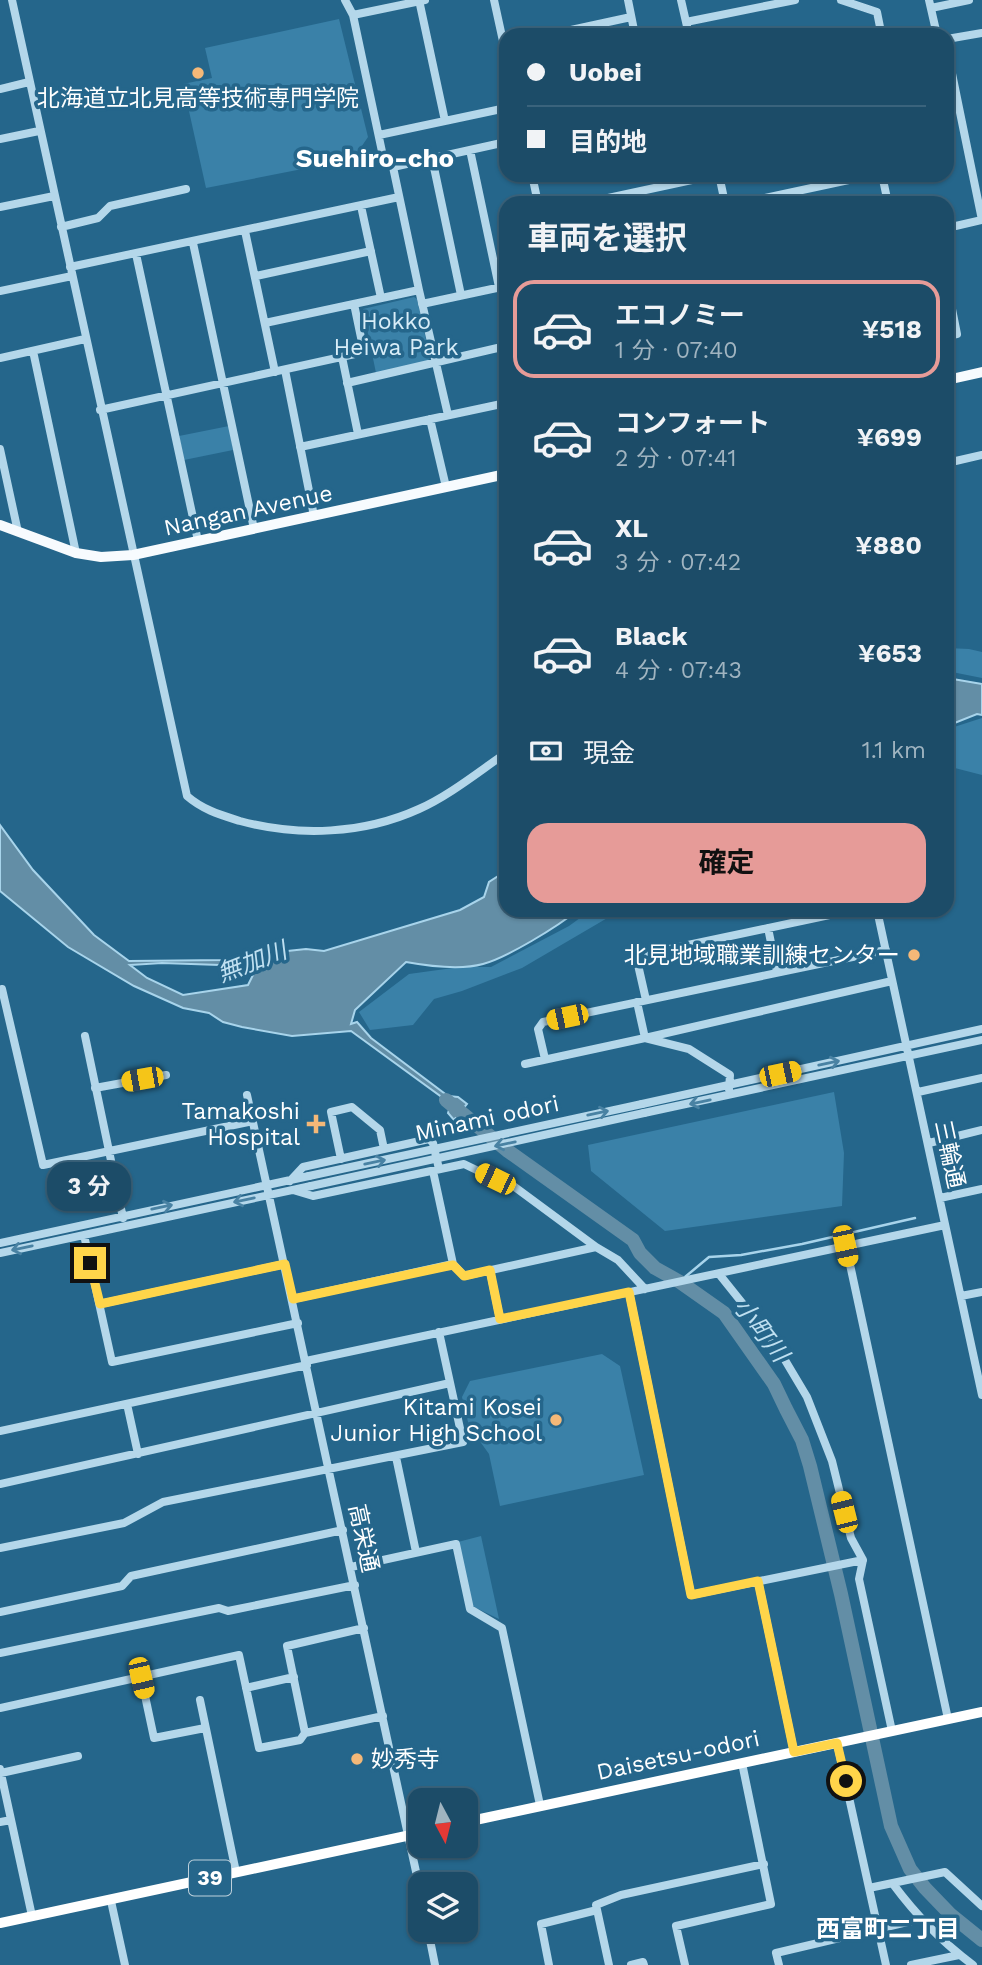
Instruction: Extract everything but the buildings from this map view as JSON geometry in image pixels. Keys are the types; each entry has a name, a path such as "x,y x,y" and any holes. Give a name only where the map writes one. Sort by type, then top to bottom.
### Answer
{"highway":[{"name":"Daisetsu-odori","path":"478,1819 982,1712"},
{"name":"39","path":"0,1923 408,1835"}],"main road":[{"path":"954,378 982,372"},
{"name":"Nangan Avenue","path":"0,525 76,553 101,557 133,555 499,476"}],"street":[{"path":"12,0 187,796 199,806 269,829 345,829 378,823 420,808 499,757"},
{"path":"345,0 353,15 384,161 393,167 499,144"},
{"path":"353,15 421,0 444,121"},
{"path":"495,0 501,28"},
{"path":"628,0 633,28"},
{"path":"681,0 687,28"},
{"path":"686,22 795,0"},
{"path":"841,0 877,12 880,28"},
{"path":"935,28 930,4 970,0"},
{"path":"580,28 631,17"},
{"path":"954,38 982,33"},
{"path":"0,89 29,82"},
{"path":"954,83 982,220 954,226"},
{"path":"379,135 499,109"},
{"path":"0,139 39,131"},
{"path":"470,150 499,270"},
{"path":"432,159 461,295"},
{"path":"393,167 448,415"},
{"path":"618,196 684,182"},
{"path":"774,196 840,182"},
{"path":"61,227 98,218 110,206 186,189"},
{"path":"0,207 54,196"},
{"path":"0,291 135,254 399,198"},
{"path":"361,206 382,298"},
{"path":"245,231 275,372"},
{"path":"192,243 254,528"},
{"path":"256,276 371,251"},
{"path":"135,254 198,541"},
{"path":"422,304 499,287"},
{"path":"265,323 419,290"},
{"path":"100,410 364,352 354,304"},
{"path":"954,319 957,334 954,335"},
{"path":"0,358 85,339"},
{"path":"347,383 499,348"},
{"path":"33,351 76,553"},
{"path":"342,357 358,434"},
{"path":"285,370 314,516"},
{"path":"300,447 499,404"},
{"path":"430,419 446,487"},
{"path":"0,449 18,532"},
{"path":"954,461 982,455"},
{"path":"645,1038 636,956 813,917"},
{"name":"三輪通","path":"879,917 982,1395"},
{"path":"768,928 777,972"},
{"path":"545,1059 538,1030 543,1022 886,950"},
{"path":"525,1064 892,981"},
{"path":"2,989 43,1165 253,1121"},
{"name":"Minami odori","path":"0,1253 125,1226 291,1185 643,1109 728,1086 982,1029"},
{"path":"85,1036 125,1226"},
{"path":"645,1038 689,1049 710,1060 730,1075 730,1096"},
{"name":"Minami odori","path":"643,1109 730,1096 982,1040"},
{"path":"95,1088 166,1074"},
{"path":"918,1092 982,1078"},
{"name":"高栄通","path":"247,1095 383,1716 408,1811"},
{"path":"341,1158 331,1112 352,1107 380,1130 384,1149"},
{"path":"929,1143 982,1130"},
{"path":"596,1247 464,1276 453,1265 436,1170 433,1143 429,1139 303,1167 291,1185 313,1196 436,1170 464,1164 495,1179 504,1179 596,1247 618,1260 649,1289"},
{"path":"940,1198 982,1189"},
{"name":"Minami odori","path":"0,1243 122,1216 269,1190"},
{"path":"0,1431 439,1332 945,1225"},
{"path":"84,1235 111,1362 298,1322"},
{"path":"845,1246 948,1719"},
{"path":"100,1304 285,1264"},
{"path":"293,1299 453,1265"},
{"path":"490,1270 500,1319"},
{"path":"714,1275 776,1345 807,1397 832,1461 850,1538 863,1560 859,1579 887,1732"},
{"path":"629,1292 691,1595 863,1560"},
{"path":"961,1296 982,1292"},
{"path":"0,1548 124,1523 163,1502 463,1442 439,1332"},
{"path":"0,1484 450,1383"},
{"path":"127,1404 138,1454"},
{"path":"396,1457 416,1552"},
{"path":"0,1612 122,1586 131,1576 342,1530"},
{"path":"351,1567 456,1544 470,1609 502,1628 540,1805"},
{"path":"758,1581 794,1752"},
{"path":"0,1653 219,1608 228,1611 355,1585"},
{"path":"305,1733 288,1646 364,1628"},
{"path":"0,1708 239,1655 259,1748 300,1740 305,1733 383,1716"},
{"path":"246,1688 294,1677"},
{"path":"141,1678 154,1738 205,1728"},
{"path":"200,1700 236,1872"},
{"path":"837,1743 886,1965"},
{"path":"32,1916 0,1771 78,1756"},
{"path":"685,1965 676,1926 771,1904 742,1763"},
{"path":"0,1822 11,1820"},
{"path":"608,1965 596,1905 621,1895 764,1864"},
{"path":"869,1888 945,1872 982,1906"},
{"path":"895,1883 920,1919 959,1955 974,1965"},
{"path":"111,1901 125,1965"},
{"path":"549,1965 541,1924 597,1910"},
{"path":"779,1965 776,1952 920,1919"},
{"path":"430,1942 435,1965"},
{"path":"911,1965 959,1955"},
{"path":"631,1965 643,1962 644,1965"}],"green space":[{"path":"339,19 368,137 353,159 206,188 183,84 212,78 205,48"},
{"name":"Hokko Heiwa Park","path":"414,297 417,299 430,358 376,373 363,309"},
{"path":"229,426 233,450 184,460 179,436"},
{"path":"954,648 982,652 982,678 954,672"},
{"path":"982,718 982,775 954,768 954,727"},
{"path":"581,917 609,917 522,968 434,999 413,1025 370,1030 359,1012 409,974 460,967 491,967"},
{"path":"834,1092 844,1153 842,1206 665,1231 591,1171 588,1145"},
{"path":"602,1354 620,1366 644,1475 500,1506 489,1454 469,1426 462,1397 470,1381"},
{"path":"481,1536 499,1619 472,1606 458,1542"}],"shaded area":[{"path":"954,679 982,684 982,715 977,714 954,723"},
{"path":"0,825 33,870 94,935 129,961 225,960 306,949 324,951 460,910 484,897 489,882 499,876 499,917 569,917 532,941 483,964 455,967 406,962 355,1010 351,1024 357,1022 371,1038 448,1096 458,1097 467,1104 454,1120 448,1113 450,1107 447,1101 351,1031 292,1036 223,1022 209,1013 183,1008 134,986 68,947 0,891","holes":["248,961 259,963 248,985 183,995 147,978 130,965 220,965"]}],"waterway":[{"name":"小町川","path":"446,1100 508,1151 633,1240 640,1253 655,1268 724,1313 774,1384 802,1440 810,1466 841,1594 891,1826 910,1869 925,1888 951,1915 982,1940"},
{"path":"685,1277 709,1257 741,1255 802,1244 915,1218"}],"place":[{"name":"北海道立北見高等技術専門学院","path":"198,73"},
{"name":"北見地域職業訓練センター","path":"914,955"},
{"name":"Tamakoshi Hospital","path":"316,1124"},
{"name":"Kitami Kosei Junior High School","path":"556,1420"},
{"name":"妙秀寺","path":"357,1759"}],"district":[{"name":"Suehiro-cho","path":"375,158"},
{"name":"西富町二丁目","path":"888,1929"}],"route":[{"path":"90,1263 100,1304 285,1264 293,1299 453,1265 464,1276 490,1270 500,1319 629,1292 691,1595 758,1581 794,1752 837,1743 846,1781"}],"water label":[{"name":"無加川","path":"252,962"}]}
